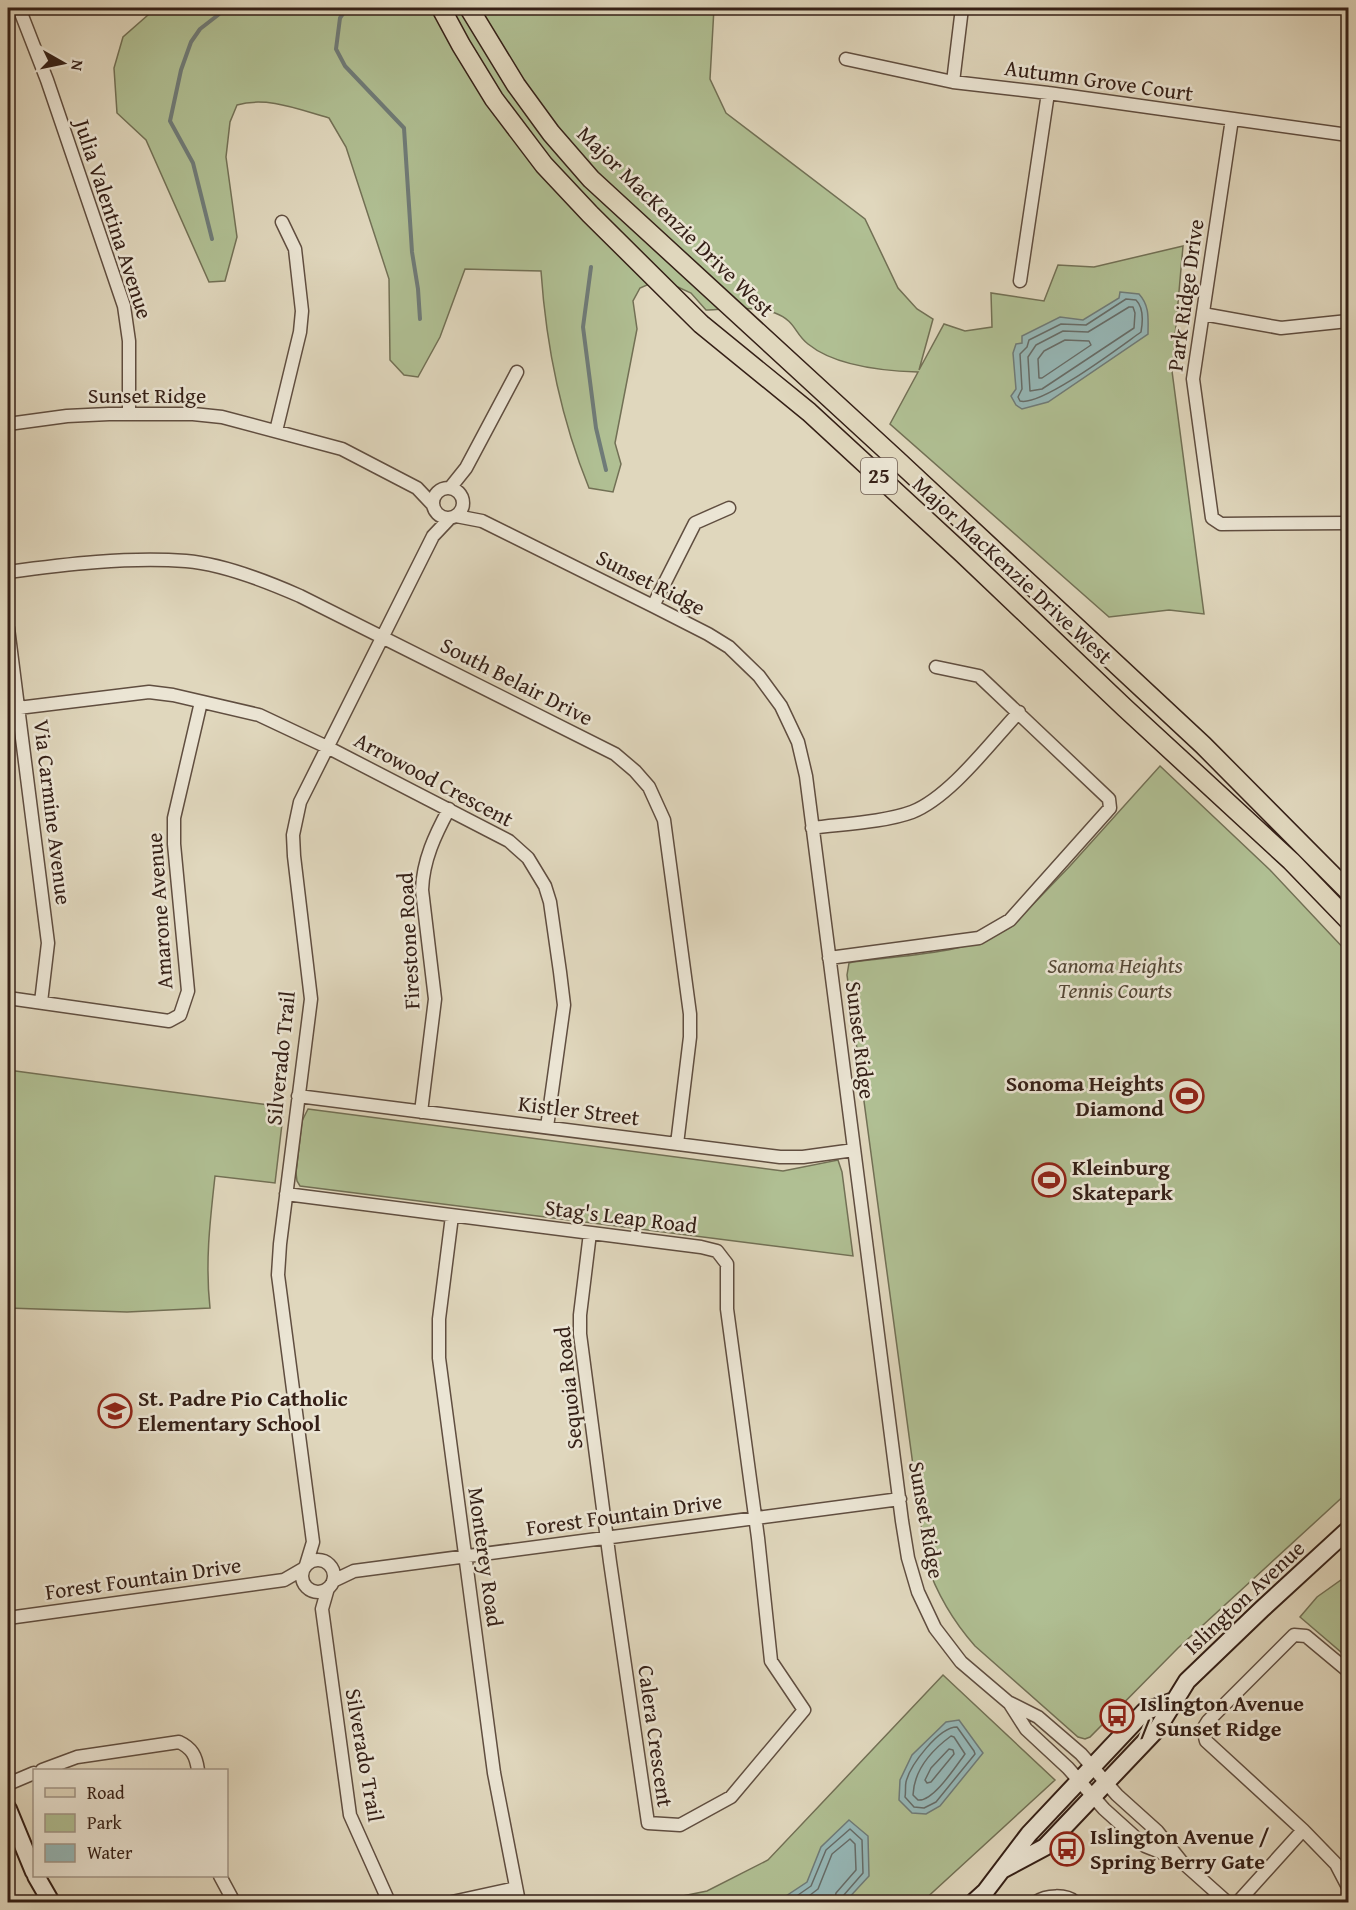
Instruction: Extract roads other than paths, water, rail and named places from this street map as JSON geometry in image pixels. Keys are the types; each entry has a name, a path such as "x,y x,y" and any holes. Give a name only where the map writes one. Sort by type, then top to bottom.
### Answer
{"main road":[{"name":"Major MacKenzie Drive West","path":"441,8 494,99 544,165 590,214 701,324 809,412 962,553 1116,700 1291,861 1348,921"},
{"name":"Major MacKenzie Drive West","path":"469,8 516,85 551,133 591,179 1203,745 1348,891"},
{"name":"Islington Avenue","path":"1002,1870 1045,1847 1158,1728 1187,1681 1348,1530"},
{"name":"Islington Avenue","path":"974,1902 985,1892 1029,1834 1144,1712 1174,1701"},
{"path":"8,1809 33,1869"},
{"path":"37,1877 51,1902"}],"street":[{"name":"Julia Valentina Avenue","path":"19,8 47,80 124,306 129,342 129,414"},
{"path":"953,82 962,8"},
{"name":"Autumn Grove Court","path":"846,59 953,82 1348,135"},
{"path":"1020,281 1048,93"},
{"name":"Park Ridge Drive","path":"1232,119 1193,379 1212,518 1221,524 1348,523"},
{"path":"276,431 300,332 302,311 296,249 282,222"},
{"path":"1203,314 1281,328 1348,321"},
{"path":"454,493 518,372"},
{"name":"Sunset Ridge","path":"8,424 67,416 209,415 342,449 417,488 454,493 482,521 708,634 729,647 771,691 788,718 801,754 830,958 900,1499 912,1574 930,1620 961,1662 1008,1702 1038,1717 1157,1831 1181,1861"},
{"name":"Sunset Ridge","path":"417,488 434,508"},
{"path":"454,493 463,507 453,517 439,515 434,508 436,495 454,493"},
{"name":"Silverado Trail","path":"433,536 434,508"},
{"path":"652,606 695,523 729,508"},
{"name":"Sunset Ridge","path":"453,517 482,521"},
{"name":"Silverado Trail","path":"305,1567 313,1542 278,1275 310,989 292,835 300,802 433,536 453,517"},
{"name":"South Belair Drive","path":"8,572 83,562 188,561 266,580 615,754 635,771 649,787 658,803 667,835 690,1014 690,1037 677,1144"},
{"name":"Via Carmine Avenue","path":"8,628 48,943 41,1002"},
{"path":"830,958 979,938 1010,920 1110,808 1109,799 980,676 936,667"},
{"name":"Arrowood Crescent","path":"18,708 149,692 259,715 499,834 519,849 537,871 550,902 564,1005 547,1127"},
{"name":"Amarone Avenue","path":"8,998 169,1021 180,1015 188,991 174,844 174,818 201,702"},
{"path":"812,828 898,816 922,807 947,790 1019,712"},
{"name":"Firestone Road","path":"421,1112 435,999 422,890 423,875 426,858 449,809"},
{"name":"Kistler Street","path":"298,1095 789,1158 854,1150"},
{"name":"Stag's Leap Road","path":"286,1194 701,1247 717,1251 727,1264 727,1309 755,1518"},
{"name":"Monterey Road","path":"452,1216 438,1342 494,1773 519,1902"},
{"name":"Sequoia Road","path":"590,1233 580,1315 580,1334 607,1538"},
{"name":"Forest Fountain Drive","path":"330,1585 354,1571 900,1499"},
{"name":"Calera Crescent","path":"607,1538 648,1823 680,1825 731,1797 804,1710 771,1661 755,1518"},
{"name":"Silverado Trail","path":"313,1542 328,1563"},
{"path":"315,1560 328,1563 334,1573 330,1585 319,1592 308,1588 302,1578 305,1567 315,1560"},
{"name":"Forest Fountain Drive","path":"328,1563 354,1571"},
{"name":"Forest Fountain Drive","path":"8,1618 284,1580 305,1567"},
{"name":"Forest Fountain Drive","path":"284,1580 308,1588"},
{"name":"Silverado Trail","path":"322,1609 330,1585"},
{"name":"Silverado Trail","path":"308,1588 322,1609 350,1815 389,1902"},
{"path":"1348,1671 1306,1636 1294,1635 1208,1721 1203,1729 1206,1741 1303,1830 1336,1864 1348,1887"},
{"name":"Sunset Ridge","path":"1008,1702 1026,1729 1104,1809 1145,1846 1181,1861"},
{"path":"45,1769 77,1757 179,1742 190,1748 197,1760 198,1769"},
{"path":"8,1784 33,1773"},
{"path":"1238,1902 1303,1830"},
{"path":"1181,1861 1227,1902"},
{"path":"220,1877 234,1902"},
{"path":"452,1902 516,1888"},
{"path":"1036,1902 1052,1896 1070,1898 1075,1902"}],"water":[{"path":"1120,292 1139,294 1143,299 1148,313 1148,334 1048,402 1022,409 1016,405 1011,396 1016,389 1013,353 1016,344 1022,343 1022,336 1060,317 1083,320 1119,298"},
{"path":"959,1720 983,1753 940,1806 926,1814 912,1813 899,1800 900,1780 912,1755 946,1722"},
{"path":"849,1820 868,1836 869,1876 845,1902 777,1902 807,1882 821,1847"}],"waterway":[{"path":"212,239 193,163 170,121 181,70 191,42 200,29 227,8"},
{"path":"347,8 340,18 336,49 345,66 404,128 412,252 420,319"},
{"path":"591,267 583,327 596,428 606,470"}],"place":[{"name":"Sonoma Heights Diamond","path":"1187,1096"},
{"name":"Kleinburg Skatepark","path":"1049,1180"},
{"name":"St. Padre Pio Catholic Elementary School","path":"115,1411"},
{"name":"Islington Avenue / Sunset Ridge","path":"1117,1716"},
{"name":"Islington Avenue / Spring Berry Gate","path":"1067,1849"}],"park label":[{"name":"Sanoma Heights Tennis Courts","path":"1115,978"}]}
